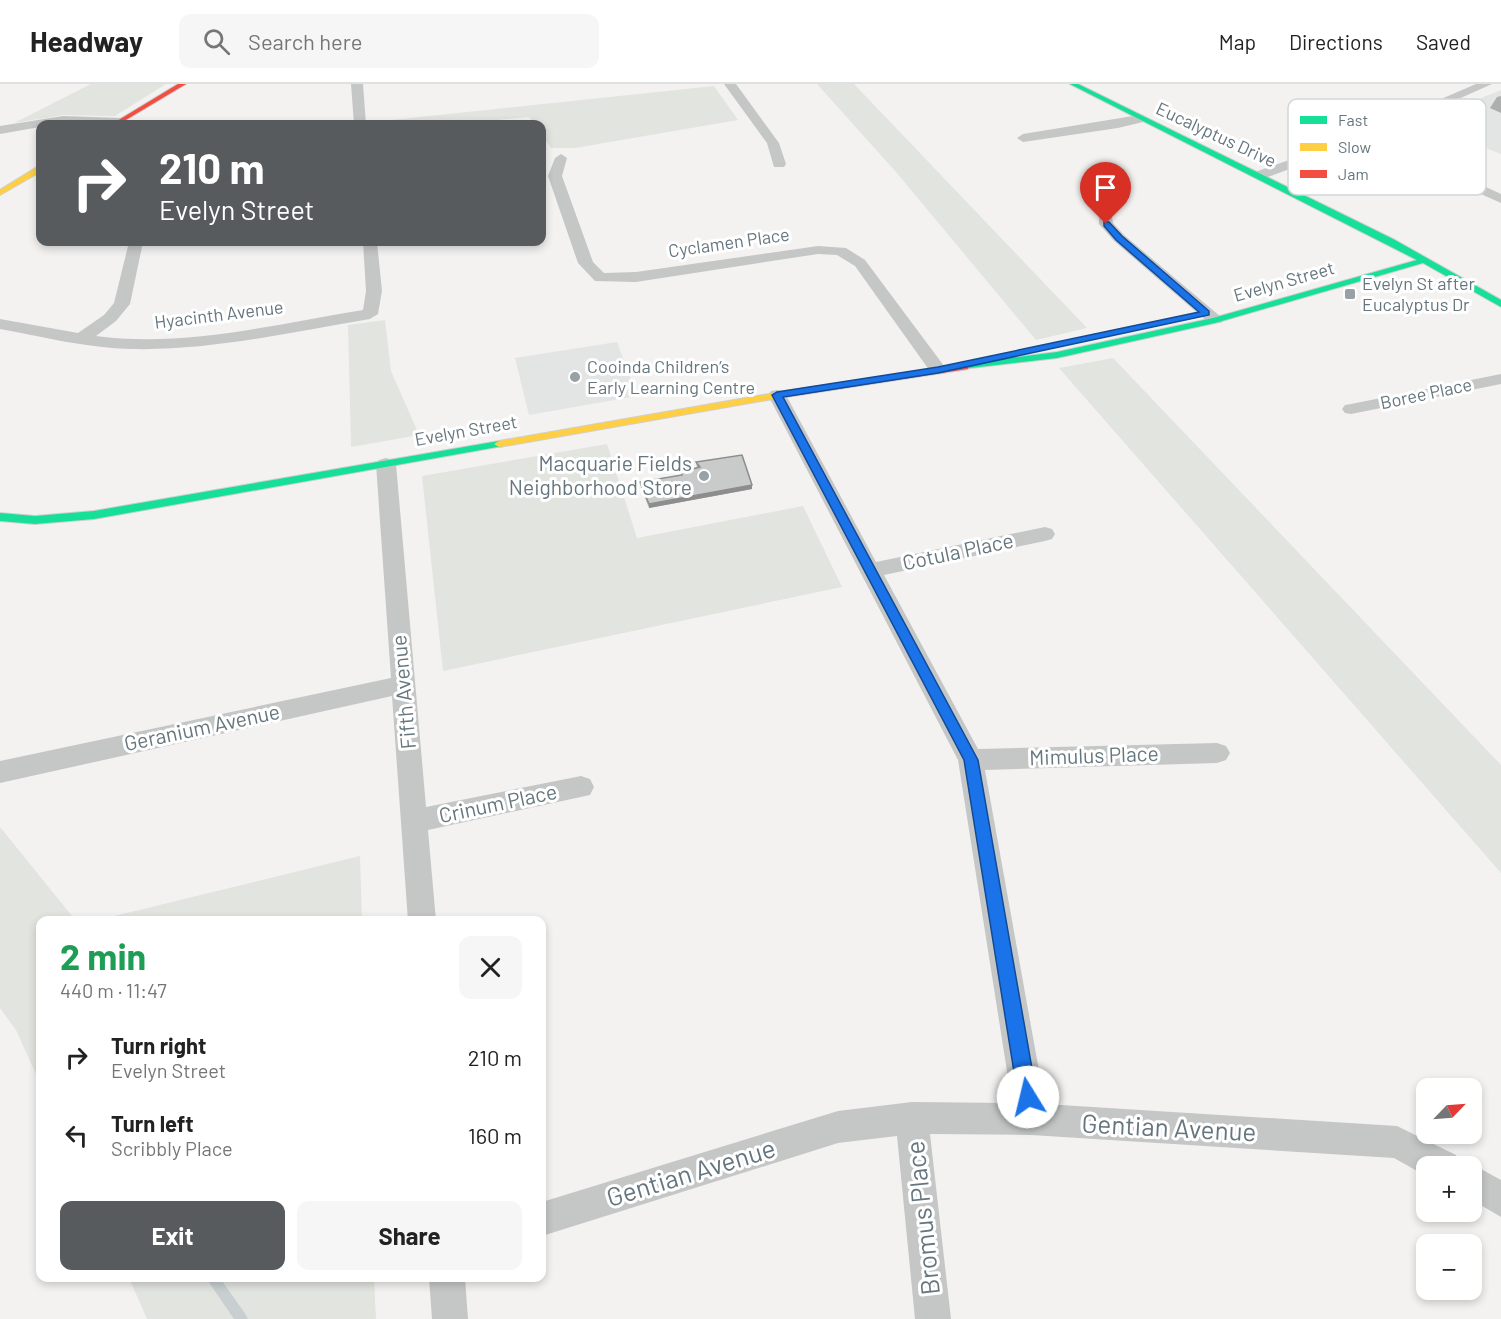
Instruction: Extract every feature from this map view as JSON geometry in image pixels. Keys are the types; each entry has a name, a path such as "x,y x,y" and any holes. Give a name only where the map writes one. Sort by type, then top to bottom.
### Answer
{"street":[{"path":"122,120 183,84"},
{"path":"357,84 360,120"},
{"path":"730,84 773,143 779,164"},
{"name":"Eucalyptus Drive","path":"1073,84 1139,119 1288,189"},
{"path":"1449,99 1478,85"},
{"path":"1023,138 1139,119"},
{"path":"0,130 36,124"},
{"name":"Cyclamen Place","path":"561,158 555,176 586,262 600,278 636,277 818,250 842,251 853,256 860,263 938,370"},
{"path":"1260,175 1288,165"},
{"path":"0,194 36,172"},
{"path":"1486,192 1501,199"},
{"name":"Eucalyptus Drive","path":"1299,195 1420,257 1501,304"},
{"path":"1106,214 1106,224 1119,238 1211,316"},
{"path":"84,337 110,318 122,304 135,246"},
{"name":"Hyacinth Avenue","path":"0,324 129,344 190,341 370,314 374,291 370,246"},
{"name":"Evelyn Street","path":"0,517 15,520 54,520 94,515 777,395 938,370 1211,316 1420,257"},
{"name":"Boree Place","path":"1352,409 1501,379"},
{"path":"777,395 971,760 1031,1119"},
{"name":"Fifth Avenue","path":"386,464 422,916"},
{"name":"Cotula Place","path":"872,570 1045,534"},
{"name":"Geranium Avenue","path":"0,772 404,684"},
{"name":"Mimulus Place","path":"971,760 1217,753"},
{"name":"Crinum Place","path":"415,821 581,787"},
{"name":"Gentian Avenue","path":"546,1218 838,1127 912,1118 1031,1119 1397,1142 1423,1156"},
{"name":"Bromus Place","path":"912,1118 933,1319"},
{"path":"1482,1188 1501,1200"},
{"path":"447,1282 450,1319"}],"shaded area":[{"path":"91,84 166,84 115,116 63,115 14,123"},
{"path":"817,84 854,84 1087,328 1036,340 896,172"},
{"path":"714,86 738,120 575,148 551,148 546,141 546,120 531,120 529,117 498,120 391,120"},
{"path":"1501,90 1501,154 1486,148 1486,99 1479,99"},
{"path":"385,320 391,371 419,435 351,447 348,325"},
{"name":"Cooinda Children’s Early Learning Centre","path":"617,342 637,396 529,415 515,358"},
{"path":"1113,358 1501,765 1501,873 1059,368"},
{"path":"607,444 637,538 803,506 842,587 443,671 422,476"},
{"path":"0,827 72,916 36,916 36,1074 16,1030 0,1008"},
{"path":"360,856 362,916 114,916"},
{"path":"131,1282 374,1282 376,1319 147,1319"}],"building":[{"path":"742,455 752,485 649,504 640,482 682,475 681,472 700,467 696,462"}],"waterway":[{"path":"215,1282 242,1319"}],"traffic: fast":[{"path":"1073,84 1288,190"},
{"path":"1297,195 1392,242 1501,304"},
{"path":"965,367 1057,355 1215,320 1426,260"},
{"path":"0,517 35,520 94,515 499,444"}],"traffic: slow":[{"path":"0,193 36,171"},
{"path":"499,444 786,394"}],"traffic: jam":[{"path":"122,120 183,84"},
{"path":"786,394 965,367"}],"place":[{"name":"Evelyn St after Eucalyptus Dr","path":"1350,294"},
{"name":"Cooinda Children’s Early Learning Centre","path":"575,377"},
{"name":"Macquarie Fields Neighborhood Store","path":"704,476"}],"route":[{"path":"1028,1097 971,760 777,395 938,370 1206,313 1119,238 1106,224"}]}
